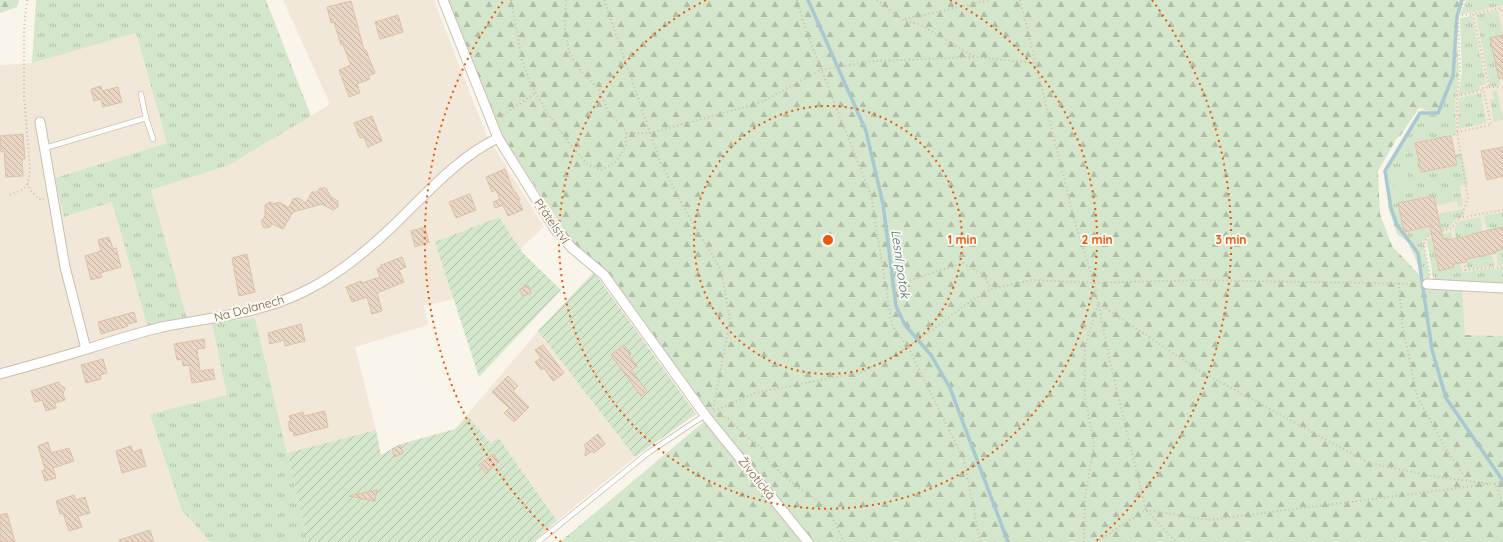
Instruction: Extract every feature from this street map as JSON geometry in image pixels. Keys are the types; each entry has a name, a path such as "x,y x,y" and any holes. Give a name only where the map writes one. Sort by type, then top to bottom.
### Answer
{"street":[{"name":"Přátelství","path":"443,0 498,138 555,229 572,248 604,275 709,413"},
{"path":"40,122 46,148 52,199 65,267 86,349"},
{"name":"Na Dolanech","path":"0,374 162,327 244,313 274,305 305,291 337,273 361,254 393,226 436,183 483,145 498,138"},
{"path":"1430,284 1503,288"},
{"name":"Životická","path":"709,413 808,542"}],"lane":[{"path":"141,94 146,118 153,139"},
{"path":"46,148 146,118"},
{"path":"538,542 648,453 709,413"}],"path":[{"path":"27,0 24,29 24,96 30,170 28,184 30,190 39,199 52,199"},
{"path":"511,0 522,60 531,86 565,137 587,164 601,170 615,163 626,146 626,133 622,125 608,111 598,88 581,71 569,52 565,30 566,0"},
{"path":"604,0 660,161 683,206 721,270 730,321 709,413"},
{"path":"797,0 806,31 871,195 892,325 908,347 964,460 979,536 982,542"},
{"path":"877,0 903,20 921,25 975,58"},
{"path":"903,20 991,0"},
{"path":"1020,0 1074,219 1094,283 1110,362 1146,510 1176,542"},
{"path":"1430,284 1424,242 1429,234 1452,228 1459,218 1468,199 1456,132 1460,72 1458,16 1464,0"},
{"path":"1458,16 1501,8 1503,13"},
{"path":"1473,14 1489,87"},
{"path":"626,133 650,133 760,103 821,70 874,61 975,58 1035,63"},
{"path":"1458,96 1484,90 1483,88 1502,87"},
{"path":"1456,132 1491,125 1484,90"},
{"path":"492,123 535,93"},
{"path":"10,195 22,190 28,184"},
{"path":"1459,218 1503,210"},
{"path":"1464,262 1465,270 1503,267"},
{"path":"886,288 963,263 983,274 991,289"},
{"path":"709,413 755,394 861,372 908,347 966,305 991,289 1032,280 1094,283 1197,280 1417,284"},
{"path":"1399,283 1402,323 1417,396 1444,446 1467,480"},
{"path":"1098,303 1200,371 1369,463 1437,477 1495,484"},
{"path":"1084,542 1085,499 1094,445 1085,397 1085,347 1098,303"},
{"path":"709,413 730,420 746,436 760,446 770,463 797,487 817,500 832,516 844,542"},
{"path":"1096,542 1146,510 1209,520 1502,482"},
{"path":"1495,484 1503,504"}],"shaded area":[{"path":"283,0 434,0 486,134 544,227 520,249 499,217 435,242 454,299 424,306 428,325 355,347 376,430 287,453 255,318 227,395 151,414 182,511 211,542 0,542 0,65 32,63 136,33 167,143 55,178 65,217 229,165 330,104"},
{"path":"1470,0 1503,0 1503,336 1465,335 1461,289 1393,206 1391,163 1432,93 1450,104 1465,68"},
{"path":"538,331 635,457 557,521 498,437 491,445 455,429"}],"green space":[{"path":"0,0 19,0 17,7 0,13"},
{"path":"36,0 266,0 311,116 229,165 151,190 187,319 148,327 112,202 64,217 55,178 167,143 136,33 32,63"},
{"path":"446,0 1461,0 1457,18 1451,79 1448,89 1437,112 1419,108 1400,136 1397,138 1378,171 1380,214 1392,246 1427,283 1426,289 1462,289 1465,335 1503,336 1503,542 560,542 712,415 604,268 576,248 499,131"},
{"path":"1466,0 1503,0 1503,5 1460,15"},
{"path":"1498,10 1503,35 1490,38 1500,85 1493,87 1490,85 1476,15"},
{"path":"1472,16 1486,84 1479,86 1480,90 1459,95 1462,73 1460,18"},
{"path":"1457,35 1459,74 1455,101 1456,135 1415,143 1421,172 1457,164 1455,155 1462,153 1468,184 1460,186 1463,206 1458,207 1457,201 1437,205 1434,196 1400,203 1405,232 1440,224 1438,214 1463,209 1465,215 1456,219 1448,229 1431,234 1423,241 1431,283 1426,283 1408,242 1397,234 1388,207 1387,171 1421,114 1439,114 1454,77"},
{"path":"1502,89 1497,91 1503,120 1494,122 1490,100 1494,99 1492,91"},
{"path":"1481,93 1486,123 1458,129 1459,98"},
{"path":"1408,174 1410,189 1395,192 1393,176"},
{"path":"1503,212 1503,227 1487,231 1484,216"},
{"path":"499,217 523,253 561,290 479,377 435,242"},
{"path":"1480,217 1483,232 1456,239 1455,229 1456,225 1460,221"},
{"path":"1451,232 1453,240 1449,242 1448,239 1439,270 1454,267 1453,262 1459,260 1463,272 1503,268 1503,285 1434,284 1427,240 1432,236"},
{"path":"1503,249 1503,265 1498,266 1496,251"},
{"path":"1491,252 1494,266 1467,269 1466,259"},
{"path":"594,272 696,414 635,457 538,331"},
{"path":"255,318 308,542 211,542 182,511 150,414 227,395 212,323"},
{"path":"468,416 491,444 498,437 557,521 533,542 308,542 287,453 376,430 381,455 401,444 455,429"}],"building":[{"path":"351,1 364,50 366,50 375,73 368,76 370,79 357,84 360,93 349,97 339,70 351,65 343,45 341,45 334,22 331,23 327,7"},
{"path":"398,15 403,32 380,39 375,22"},
{"path":"1503,35 1503,78 1499,79 1490,38"},
{"path":"101,86 102,91 118,87 122,102 103,107 101,99 94,101 91,89"},
{"path":"372,116 382,141 368,147 364,137 360,138 354,123"},
{"path":"23,134 25,159 22,159 23,176 6,177 4,151 1,152 0,136"},
{"path":"1451,136 1457,165 1421,172 1415,143"},
{"path":"1503,147 1503,176 1487,180 1481,151"},
{"path":"505,169 514,192 516,192 520,200 518,200 523,210 508,216 503,205 495,208 493,202 500,199 496,190 492,192 486,177"},
{"path":"320,188 326,188 331,197 338,201 338,207 333,210 322,204 293,212 283,229 272,224 270,227 264,228 261,222 265,216 265,205 270,202 274,204 279,202 289,208 293,199 298,198 306,203 312,192 317,192"},
{"path":"470,194 476,210 456,218 449,202"},
{"path":"1434,196 1443,239 1448,238 1448,240 1503,227 1503,249 1496,251 1496,253 1466,259 1467,262 1453,264 1454,267 1439,271 1430,226 1404,232 1398,203"},
{"path":"425,227 429,242 415,247 411,231"},
{"path":"109,237 113,249 116,248 121,267 100,273 102,277 91,280 85,256 101,251 98,240"},
{"path":"247,254 255,292 239,296 232,258"},
{"path":"402,257 406,267 399,270 404,282 377,293 382,311 372,314 367,297 352,302 346,287 361,281 362,283 380,277 377,269 381,267 381,265"},
{"path":"528,285 531,293 523,296 520,289"},
{"path":"134,312 137,322 127,324 128,326 101,334 98,322"},
{"path":"301,324 305,341 285,346 284,340 270,344 268,333"},
{"path":"204,339 205,348 197,349 200,371 213,369 215,379 192,383 189,365 183,366 182,359 177,360 174,344"},
{"path":"543,345 564,373 553,381 544,368 541,370 535,362 541,358 535,350"},
{"path":"624,345 631,354 629,356 637,366 631,370 647,391 641,396 611,355"},
{"path":"103,359 107,373 100,375 101,379 86,383 81,365"},
{"path":"508,376 518,386 513,391 529,407 514,422 504,413 509,408 492,392"},
{"path":"59,382 60,385 65,388 63,394 65,400 55,403 56,408 46,411 42,400 35,402 31,391"},
{"path":"325,411 328,427 294,436 293,431 290,431 288,422 291,421 289,416 303,412 304,416"},
{"path":"598,434 605,444 594,453 592,451 585,456 586,448 584,445"},
{"path":"48,442 51,453 69,448 74,461 53,468 56,478 45,481 42,471 45,469 38,446"},
{"path":"400,445 403,453 395,457 392,449"},
{"path":"131,446 133,452 141,449 146,466 122,473 116,451"},
{"path":"493,454 499,462 486,473 479,465"},
{"path":"377,490 375,501 349,496"},
{"path":"74,495 76,500 85,497 90,513 78,516 82,527 69,531 63,513 60,514 56,501"},
{"path":"7,513 15,542 0,542 0,515"},
{"path":"150,530 154,542 120,542 119,540"}],"waterway":[{"name":"Lesní potok","path":"808,0 866,131 883,204 896,306 905,325 931,355 950,388 1008,542"},
{"path":"1462,0 1457,16 1453,76 1438,113 1420,113 1385,171 1391,208 1397,225 1418,253 1432,350 1446,398 1503,482"}]}
